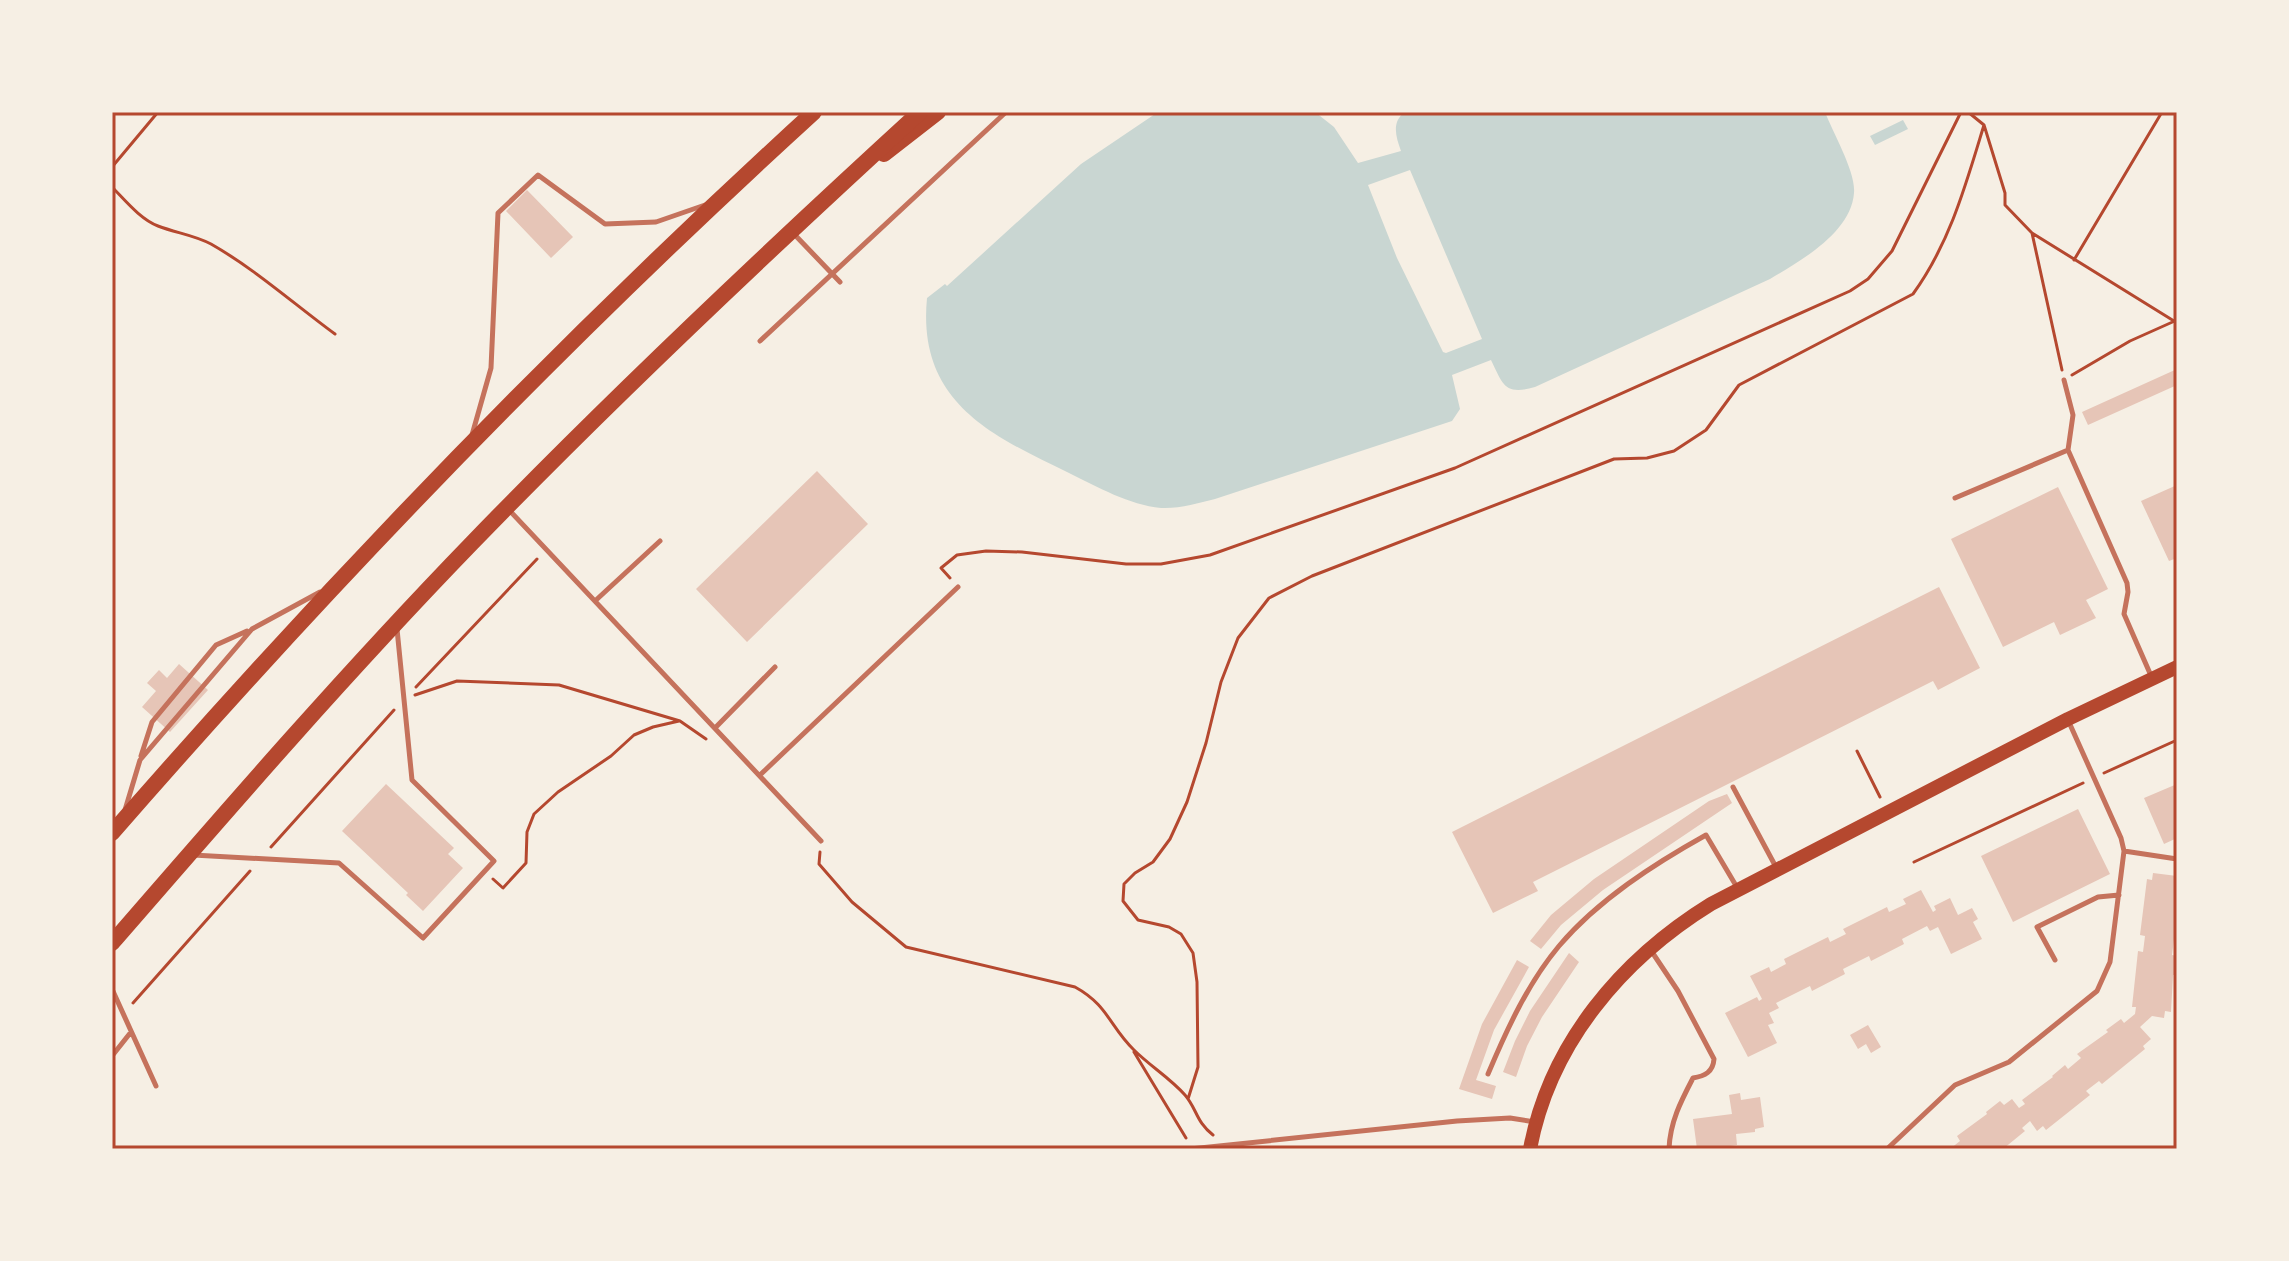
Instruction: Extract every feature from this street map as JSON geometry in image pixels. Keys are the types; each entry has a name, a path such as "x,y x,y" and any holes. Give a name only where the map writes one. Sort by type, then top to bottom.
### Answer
{"main road":[{"path":"117,828 250,676 470,443 590,321 814,112"},
{"path":"112,943 303,724 507,508 640,373 920,112"},
{"path":"822,201 938,112"},
{"path":"1530,1149 1536,1122 1552,1082 1581,1027 1610,987 1649,948 1678,925 1888,812 2068,719 2177,667"}],"lane":[{"path":"760,341 1006,112"},
{"path":"470,443 491,368 498,213 538,175 605,224 656,222 718,200"},
{"path":"791,231 840,282"},
{"path":"2064,380 2073,415 2068,450 2127,583 2124,614 2152,678"},
{"path":"1955,498 2068,450"},
{"path":"507,508 821,841"},
{"path":"595,601 660,541"},
{"path":"117,828 152,722 216,645 335,584"},
{"path":"760,775 958,587"},
{"path":"188,855 339,863 423,938 485,871 494,861 412,780 396,624"},
{"path":"140,760 252,629"},
{"path":"715,728 775,667"},
{"path":"1887,1149 1955,1085 2009,1062 2089,1000 2107,973 2124,851 2068,719"},
{"path":"1733,787 1777,870"},
{"path":"1488,1074 1520,1005 1560,945 1590,915 1629,885 1706,835 1739,890"},
{"path":"2124,851 2177,859"},
{"path":"2055,960 2037,927 2098,897 2119,895"},
{"path":"1649,948 1678,991 1714,1059 1709,1073 1693,1078 1671,1129 1669,1149"},
{"path":"112,989 156,1086"},
{"path":"112,1056 131,1032"},
{"path":"1192,1149 1457,1121 1510,1118 1536,1122"}],"path":[{"path":"112,167 158,112"},
{"path":"958,587 941,568 957,555 986,551 1126,564 1161,564 1210,555 1455,468 1850,291 1868,279 1892,251 1961,112"},
{"path":"1968,112 1984,125 2005,193 2005,205 2032,233 2176,320"},
{"path":"2074,260 2162,112"},
{"path":"1188,1099 1198,1067 1197,982 1193,953 1181,934 1169,927 1138,920 1123,901 1124,884 1153,862 1170,839 1187,802 1221,682 1238,638 1269,598 1312,576 1614,459 1647,458 1674,451 1706,430 1739,385 1913,294 1932,268 1953,224 1984,125"},
{"path":"112,187 157,226 178,231 217,248 257,273 335,334"},
{"path":"2032,233 2064,380 2130,341 2176,320"},
{"path":"123,1014 404,699 546,550"},
{"path":"404,699 457,681 559,685 680,721 714,744"},
{"path":"485,871 503,888 526,863 527,832 534,814 634,735 680,721"},
{"path":"1914,862 2177,740"},
{"path":"1857,751 1888,812"},
{"path":"821,841 819,864 852,902 906,947 1075,987 1103,1007 1192,1149"},
{"path":"1132,1049 1188,1099 1196,1119 1209,1133 1226,1144"}],"shaded area":[{"path":"1158,112 1315,112 1334,127 1358,163 1401,151 1396,125 1405,112 1825,112 1848,164 1854,193 1844,221 1834,233 1782,272 1535,387 1517,390 1506,386 1491,360 1452,375 1460,409 1452,421 1215,499 1182,507 1161,508 1137,503 1102,489 1040,459 987,428 965,410 947,389 934,363 927,334 927,298 945,284 947,286 1081,164","holes":["1410,170 1482,339 1443,352 1397,258 1368,185"]},
{"path":"1903,120 1908,129 1875,145 1870,136"}],"building":[{"path":"527,190 573,237 551,258 506,211"},
{"path":"2177,369 2177,385 2088,425 2082,412"},
{"path":"817,471 868,524 747,642 696,589"},
{"path":"2177,485 2177,558 2169,561 2141,501"},
{"path":"2058,487 2108,589 2086,600 2096,618 2060,635 2054,622 2003,647 1951,539"},
{"path":"1939,587 1980,668 1938,690 1933,681 1533,882 1538,891 1493,913 1452,832"},
{"path":"179,664 208,690 170,732 142,707 156,691 147,683 159,670 167,678"},
{"path":"386,784 454,848 448,854 463,868 423,911 342,831"},
{"path":"2177,784 2177,838 2164,844 2144,798"},
{"path":"1727,794 1732,803 1603,890 1561,925 1541,949 1530,941 1551,915 1594,879 1709,801"},
{"path":"2078,809 2110,874 2013,922 1981,856"},
{"path":"2153,873 2177,876 2177,940 2174,939 2172,955 2177,956 2177,960 2171,1012 2165,1011 2164,1018 2152,1016 2140,1027 2151,1039 2143,1046 2145,1049 2102,1084 2099,1081 2086,1091 2090,1095 2046,1130 2043,1126 2037,1131 2030,1121 2022,1128 2025,1131 2003,1149 1950,1149 1960,1141 1957,1136 2000,1101 2004,1105 2012,1099 2019,1108 2025,1104 2022,1100 2065,1065 2068,1069 2081,1058 2077,1054 2108,1032 2106,1030 2121,1019 2124,1023 2135,1014 2136,1007 2132,1007 2138,951 2143,952 2145,936 2140,935 2147,879 2152,880"},
{"path":"1921,890 1933,912 1936,910 1934,906 1950,898 1958,915 1972,908 1978,919 1973,922 1982,939 1951,954 1938,927 1930,931 1927,926 1902,939 1904,944 1871,961 1869,956 1843,969 1845,974 1812,991 1810,986 1776,1003 1779,1008 1769,1013 1774,1023 1768,1025 1777,1043 1748,1057 1725,1013 1757,997 1759,1001 1762,999 1750,976 1769,967 1771,972 1786,964 1784,959 1828,937 1830,942 1846,934 1843,929 1887,907 1889,912 1906,904 1903,899"},
{"path":"1569,953 1579,962 1542,1017 1516,1077 1503,1072 1530,1011"},
{"path":"1517,960 1529,967 1494,1030 1476,1080 1496,1086 1492,1099 1459,1089 1482,1024"},
{"path":"1868,1025 1881,1047 1871,1053 1866,1044 1858,1049 1850,1035"},
{"path":"1740,1093 1741,1100 1760,1097 1764,1127 1755,1129 1755,1132 1736,1134 1737,1145 1730,1146 1731,1149 1697,1149 1693,1119 1732,1114 1729,1095"}]}
